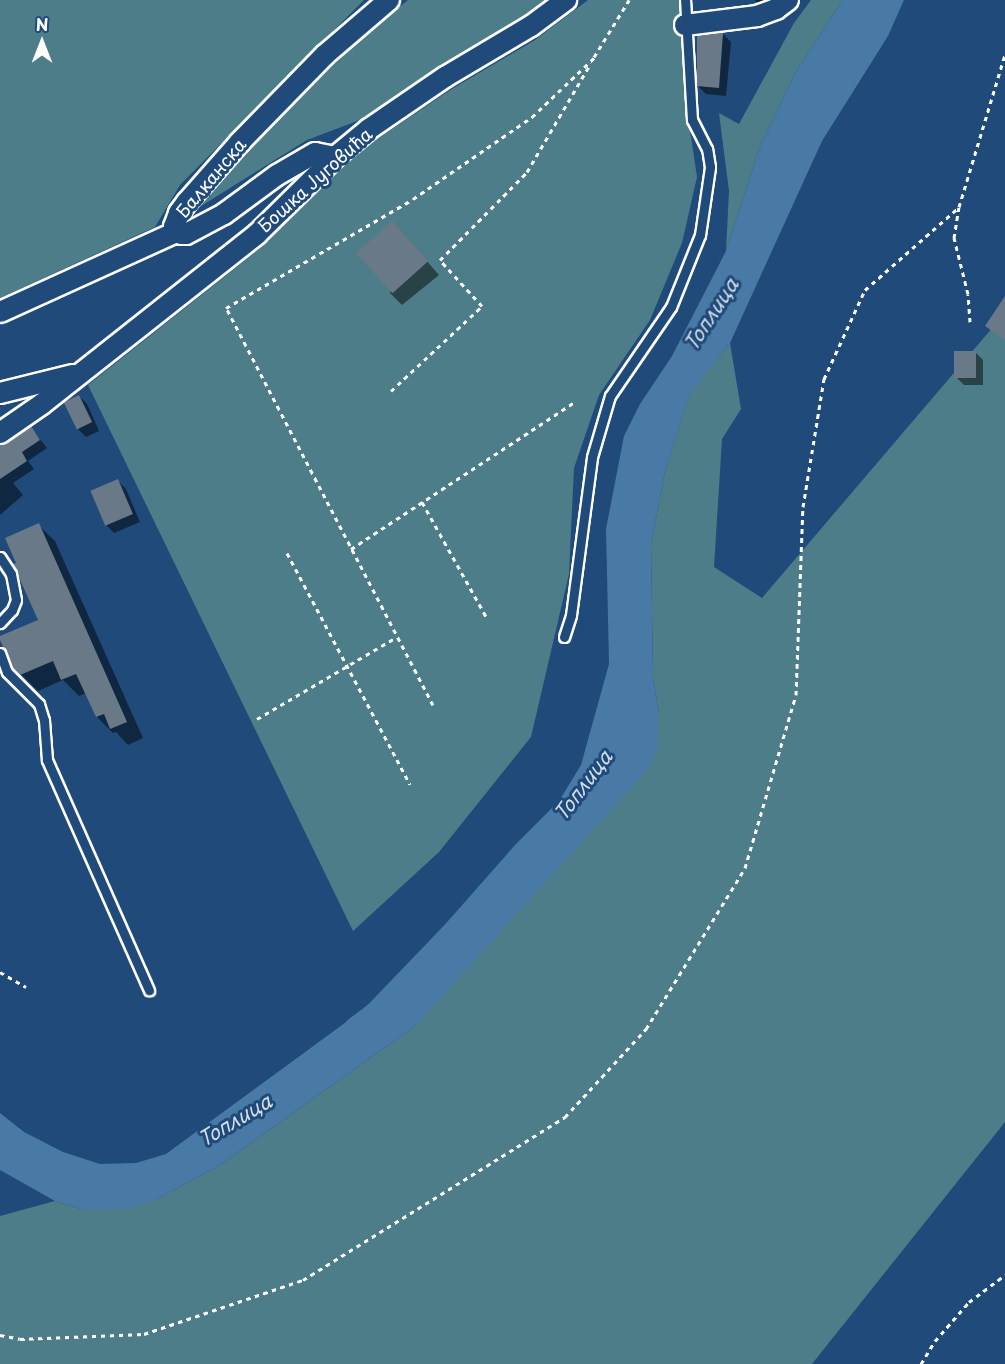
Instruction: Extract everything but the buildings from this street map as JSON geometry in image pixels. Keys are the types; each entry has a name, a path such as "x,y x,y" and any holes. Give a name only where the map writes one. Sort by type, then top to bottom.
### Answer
{"street":[{"name":"Балканска","path":"335,157 315,153 277,175 224,214 186,234 176,232 174,224 183,208 239,143 326,54 389,0"},
{"name":"Бошка Југовића","path":"0,433 42,404 257,234 335,157 369,129 446,76 531,26 566,0"},
{"path":"685,25 757,16 776,9 788,0"},
{"path":"0,312 176,232"},
{"path":"0,393 76,375"}],"lane":[{"path":"564,637 571,615 592,457 610,396 671,307 700,235 710,167 707,149 692,120 685,0"},
{"path":"0,557 11,574 16,600 12,610 0,623"},
{"path":"0,653 7,672 39,704 44,720 47,760 149,990"}],"path":[{"path":"391,391 482,306 440,260 527,172 629,0"},
{"path":"970,322 968,294 954,238 959,207 1005,56"},
{"path":"433,705 225,308 413,199 532,117 594,58"},
{"path":"0,1335 20,1339 144,1334 303,1280 566,1117 646,1029 746,868 796,695 803,507 824,379 865,290 959,207"},
{"path":"351,549 575,402"},
{"path":"422,502 489,620"},
{"path":"287,553 410,784"},
{"path":"257,719 397,637"},
{"path":"0,972 26,987"},
{"path":"921,1364 935,1341 969,1302 1005,1275"}],"green space":[{"path":"0,0 364,0 180,185 155,227 0,298"},
{"path":"408,0 548,0 524,18 442,66 365,118 307,140 198,208 244,153 359,40"},
{"path":"588,0 680,0 686,103 697,177 682,243 650,320 599,395 574,468 569,574 531,737 439,852 353,931 88,385 262,247 340,169 373,142 450,90 535,40"},
{"path":"811,0 843,0 797,70 759,149 726,251 729,191 719,113 739,124 794,23"},
{"path":"1005,313 1005,1122 812,1364 0,1364 0,1216 55,1201 84,1210 155,1200 220,1165 414,1027 659,715 653,677 651,543 665,472 690,392 730,343 741,409 722,439 714,567 762,598"}],"water":[{"path":"843,0 904,0 888,36 822,141 730,343 690,393 665,472 651,543 653,677 659,715 658,747 648,769 414,1027 220,1165 155,1200 126,1209 84,1210 55,1201 0,1170 0,1113 24,1132 63,1152 100,1164 136,1163 166,1154 383,995 515,845 559,801 581,765 609,664 606,529 624,436 640,404 672,356 726,251 759,149 797,70","holes":["481,901 480,911 438,969 397,1005 391,1001 463,916"]}],"waterway":[{"name":"Топлица","path":"358,1032 378,1017 508,882"}]}
